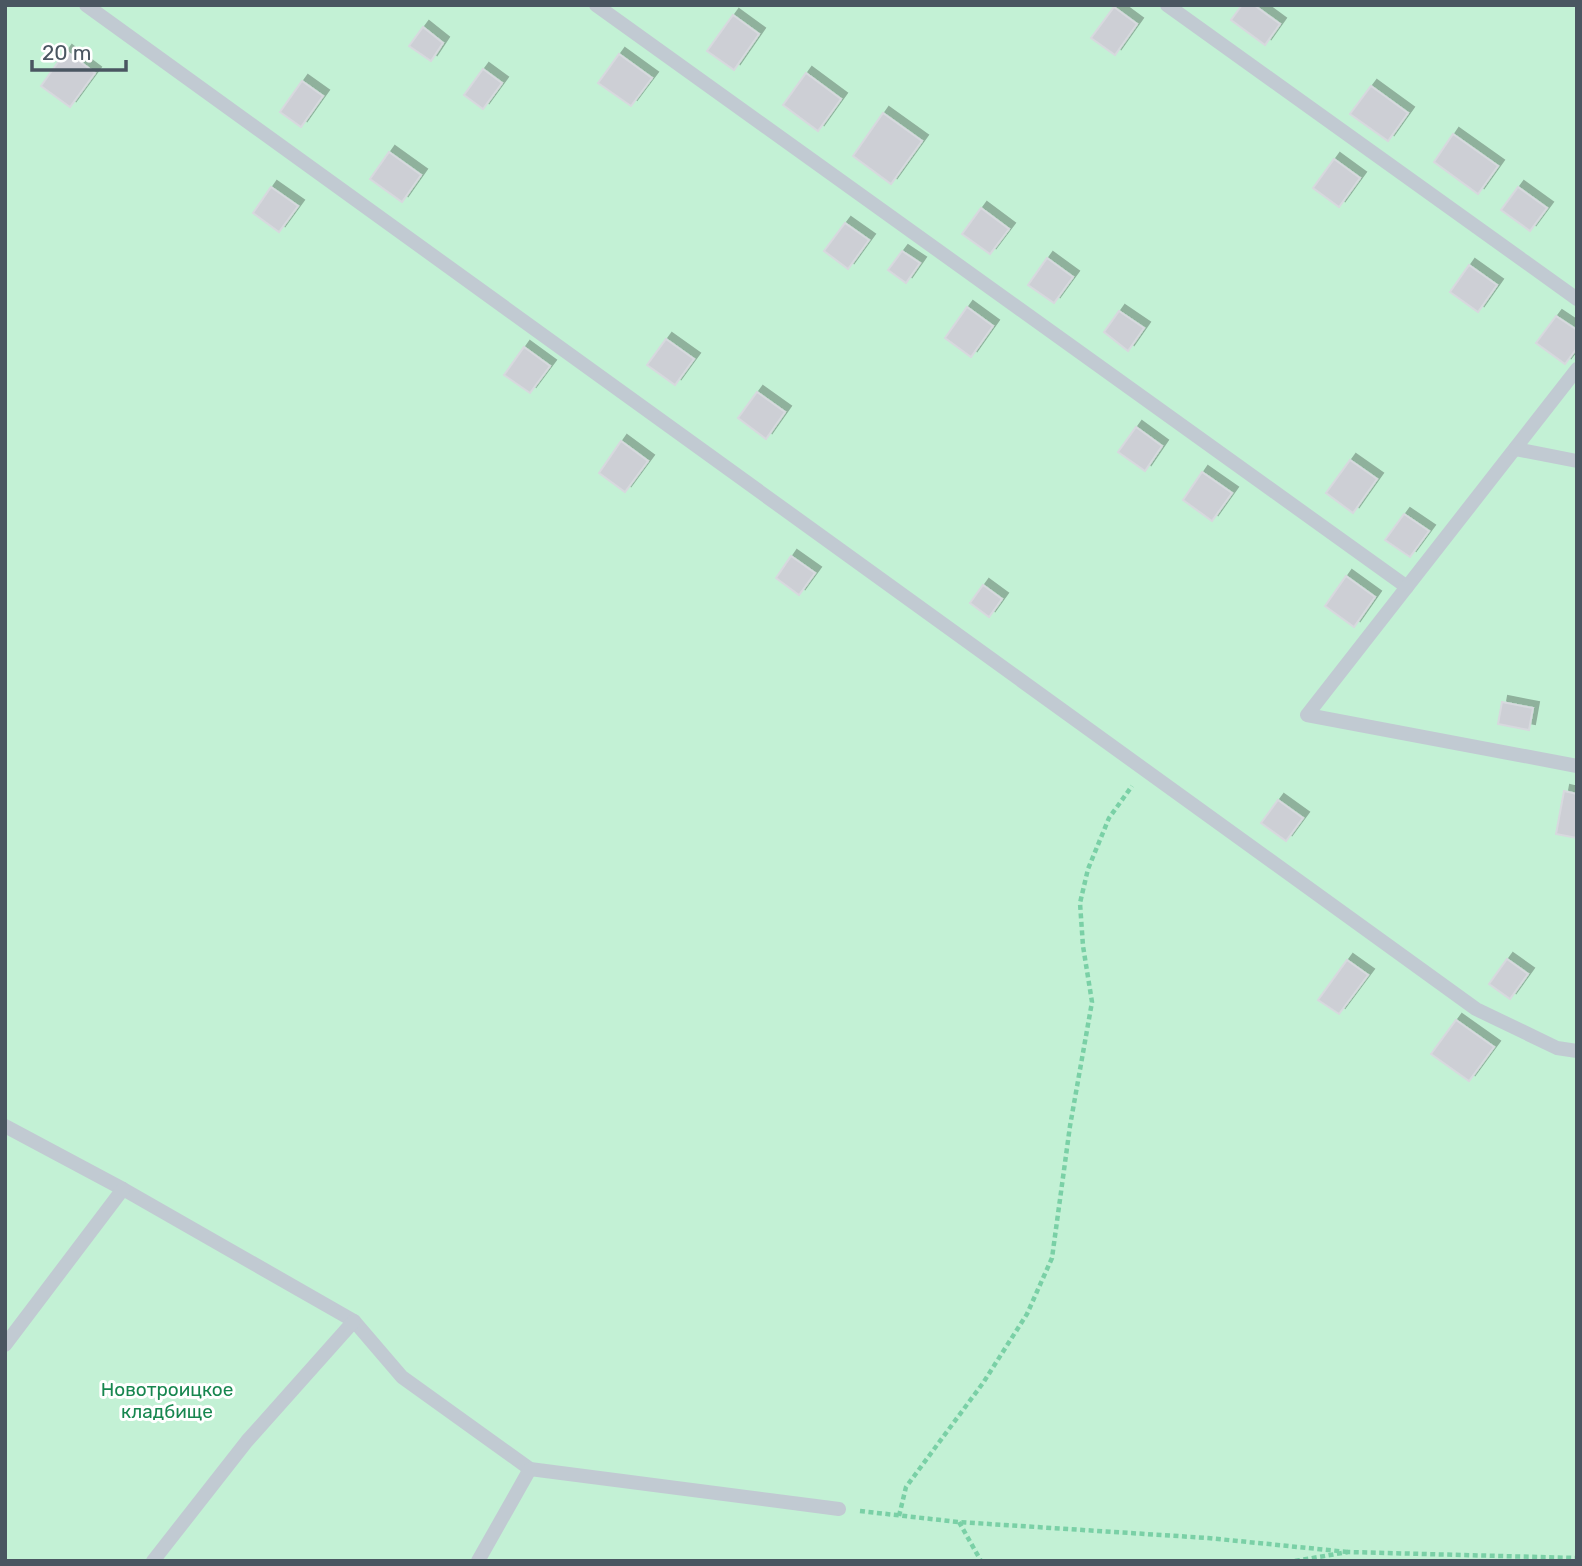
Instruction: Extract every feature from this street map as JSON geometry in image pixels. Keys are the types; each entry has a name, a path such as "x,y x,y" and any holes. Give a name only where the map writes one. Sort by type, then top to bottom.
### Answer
{"lane":[{"path":"86,5 1476,1009 1557,1048 1577,1051"},
{"path":"596,5 1407,587"},
{"path":"1167,5 1577,299"},
{"path":"1577,369 1307,715 1577,766"},
{"path":"1515,449 1577,461"},
{"path":"5,1126 123,1189 354,1321 402,1377 530,1468 839,1508"},
{"path":"5,1345 123,1189"},
{"path":"153,1561 247,1441 354,1321"},
{"path":"478,1561 530,1468"}],"path":[{"path":"899,1516 906,1487 991,1372 1027,1314 1052,1258 1070,1126 1092,1002 1083,946 1080,903 1088,869 1109,818 1145,768"},
{"path":"839,1508 958,1522 1208,1538 1348,1552 1577,1558"},
{"path":"958,1522 981,1561"},
{"path":"1295,1561 1348,1552"}],"green space":[{"name":"Новотроицкое кладбище","path":"5,5 1577,5 1577,1561 5,1561"}],"building":[{"path":"1242,5 1254,5 1280,24 1265,45 1231,20"},
{"path":"1114,7 1137,24 1115,55 1091,38"},
{"path":"733,15 759,34 734,70 707,51"},
{"path":"423,27 443,43 431,61 409,46"},
{"path":"66,51 95,73 70,107 41,86"},
{"path":"619,54 652,78 631,106 598,83"},
{"path":"483,69 502,83 483,109 464,95"},
{"path":"806,73 841,99 818,131 783,105"},
{"path":"302,81 323,96 301,127 280,112"},
{"path":"1371,86 1408,113 1388,141 1350,114"},
{"path":"883,113 922,141 891,184 853,156"},
{"path":"1453,134 1498,166 1478,194 1434,162"},
{"path":"389,152 421,175 402,202 370,179"},
{"path":"1334,159 1360,178 1339,207 1313,188"},
{"path":"271,187 298,206 279,232 253,213"},
{"path":"1518,187 1547,208 1530,231 1501,210"},
{"path":"981,208 1009,229 990,254 962,234"},
{"path":"845,223 869,240 848,269 824,251"},
{"path":"902,251 920,263 906,283 888,270"},
{"path":"1047,258 1073,277 1054,303 1028,285"},
{"path":"1469,265 1497,285 1478,312 1450,292"},
{"path":"967,307 993,326 971,357 945,338"},
{"path":"1119,311 1144,328 1128,351 1104,332"},
{"path":"1556,316 1577,330 1577,348 1565,364 1536,343"},
{"path":"666,339 694,359 675,385 647,365"},
{"path":"524,347 550,366 530,393 504,375"},
{"path":"757,392 785,412 766,439 738,418"},
{"path":"1136,427 1162,446 1145,471 1118,452"},
{"path":"621,441 648,461 625,492 599,473"},
{"path":"1350,460 1377,479 1353,513 1326,493"},
{"path":"1202,472 1232,493 1212,521 1183,500"},
{"path":"1404,514 1429,531 1410,557 1385,540"},
{"path":"791,556 815,573 799,595 776,578"},
{"path":"1346,576 1375,597 1354,627 1325,606"},
{"path":"983,585 1002,599 989,617 970,603"},
{"path":"1502,702 1533,708 1529,730 1498,724"},
{"path":"1564,791 1577,794 1577,838 1556,834"},
{"path":"1278,800 1303,818 1286,841 1261,823"},
{"path":"1507,959 1528,974 1510,999 1489,984"},
{"path":"1347,960 1368,975 1339,1014 1318,1000"},
{"path":"1456,1020 1494,1047 1469,1081 1431,1054"}]}
